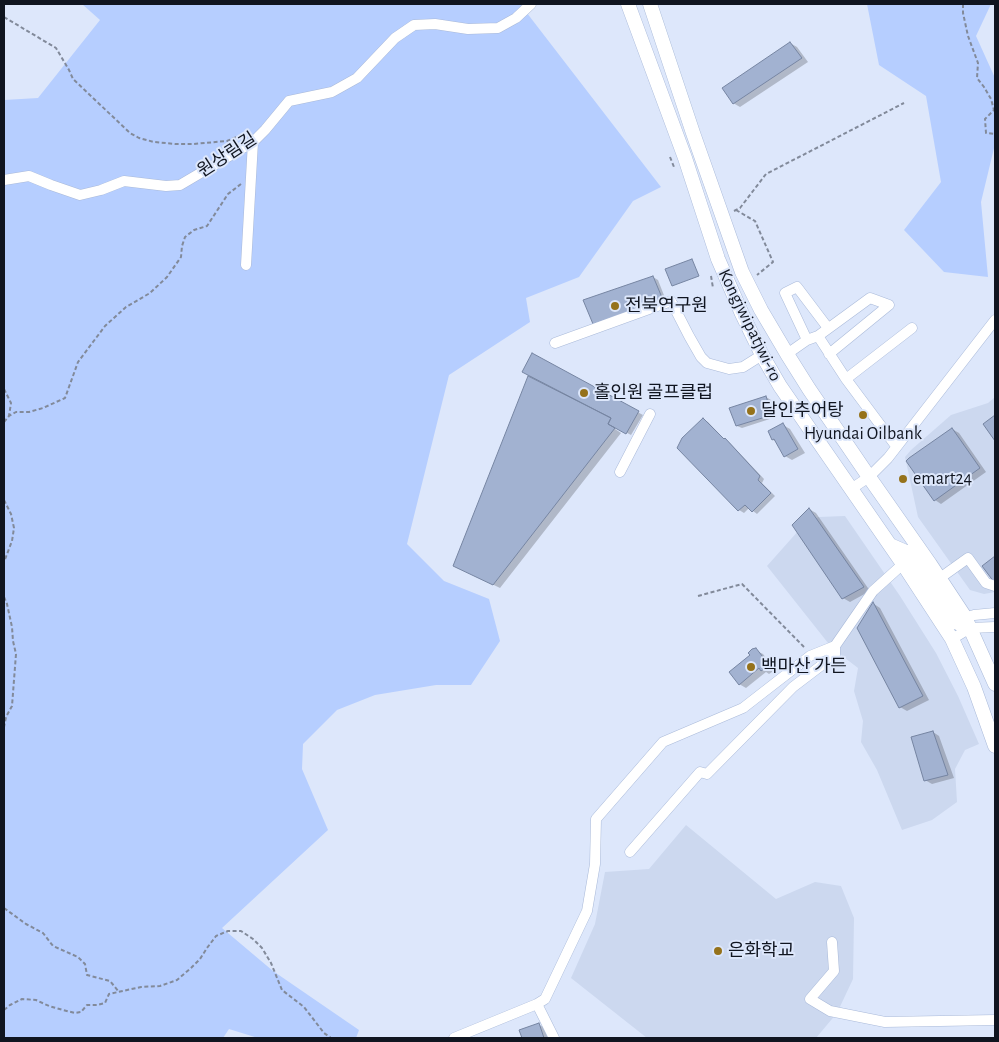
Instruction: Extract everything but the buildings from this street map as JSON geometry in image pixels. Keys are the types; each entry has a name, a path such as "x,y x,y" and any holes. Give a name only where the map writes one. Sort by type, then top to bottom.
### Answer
{"main road":[{"name":"Kongjwipatjwi-ro","path":"628,4 685,158 718,260 762,355 780,386 903,564 957,627"},
{"name":"Kongjwipatjwi-ro","path":"650,4 742,272 761,310 787,354 869,478 940,578 957,627"},
{"path":"890,545 906,552 995,684"},
{"path":"957,627 974,687 995,746"}],"street":[{"name":"원상림길","path":"4,180 29,176 50,186 80,195 101,190 124,181 166,186 180,185 253,142 289,101 332,92 357,78 395,38 414,25 435,24 468,29 498,28 516,18 531,4"},
{"path":"246,264 253,142"},
{"path":"807,340 785,293 797,287 828,328"},
{"path":"787,354 807,340 818,336 870,298 889,305 829,354"},
{"path":"554,343 671,301 700,357 707,363 729,369 743,367 762,355"},
{"path":"851,489 869,478 888,458 995,320"},
{"path":"846,379 912,328"},
{"path":"818,336 846,379 896,446"},
{"path":"620,472 650,414"},
{"path":"940,578 968,558 986,583 995,586"},
{"path":"454,1038 545,999 587,911 595,864 596,819 663,742 743,708 812,655 835,646 873,591 903,564"},
{"path":"957,627 974,615 995,613"},
{"path":"957,627 995,627"},
{"path":"630,852 700,772 707,774 793,687 835,655 835,646"},
{"path":"832,942 834,972 810,999 830,1011 885,1022 995,1020"},
{"path":"537,1004 554,1038"}],"path":[{"path":"963,4 968,36 978,63 977,78 991,99 994,110 985,119 986,133 995,134"},
{"path":"4,17 56,48 72,79 130,133 138,138 154,142 193,144 227,141 258,128 267,127"},
{"path":"722,215 740,208 766,174 904,103"},
{"path":"4,422 16,412 29,412 43,408 65,398 78,362 105,326 126,307 150,293 167,277 181,256 185,237 194,230 207,226 228,194 252,178"},
{"path":"736,210 755,221 773,262 748,283"},
{"path":"4,389 12,403 9,416"},
{"path":"4,500 11,514 14,528 12,541 4,562"},
{"path":"698,596 742,584 812,655"},
{"path":"4,596 16,654 12,706 6,717 4,727"},
{"path":"4,908 26,924 44,933 53,946 78,957 85,964 87,975 110,981 119,992"},
{"path":"4,1010 22,999 36,1000 49,1006 75,1013 81,1012 87,1005 106,1003 109,994 141,987 160,986 177,980 200,960 216,936 228,931 241,931 262,948 271,962 282,990 304,1008 324,1033 331,1038"}],"shaded area":[{"path":"82,4 520,4 661,187 633,201 579,277 526,298 530,322 449,375 407,544 444,581 489,599 500,641 471,685 436,685 375,695 337,710 303,744 302,769 328,830 222,928 273,971 359,1030 356,1038 258,1038 229,1029 223,1038 4,1038 4,100 38,98 100,20"},
{"path":"867,4 991,4 976,36 995,78 995,144 981,202 988,277 944,272 904,230 941,182 926,96 879,65"},
{"path":"995,397 995,592 984,594 970,590 918,517 905,457 951,415 988,403"},
{"path":"845,516 900,596 936,653 958,696 979,744 965,750 955,769 957,802 932,820 902,830 877,770 861,742 863,721 854,691 858,668 832,648 767,566 807,521 819,517"},
{"name":"은화학교","path":"686,825 776,899 815,882 841,886 854,918 853,979 837,1013 816,1038 647,1038 571,978 595,924 605,872 649,869"}],"place":[{"name":"전북연구원","path":"615,306"},
{"name":"홀인원 골프클럽","path":"584,393"},
{"name":"달인추어탕","path":"751,411"},
{"name":"Hyundai Oilbank","path":"863,415"},
{"name":"emart24","path":"903,479"},
{"name":"백마산 가든","path":"751,667"},
{"name":"은화학교","path":"718,951"}]}
